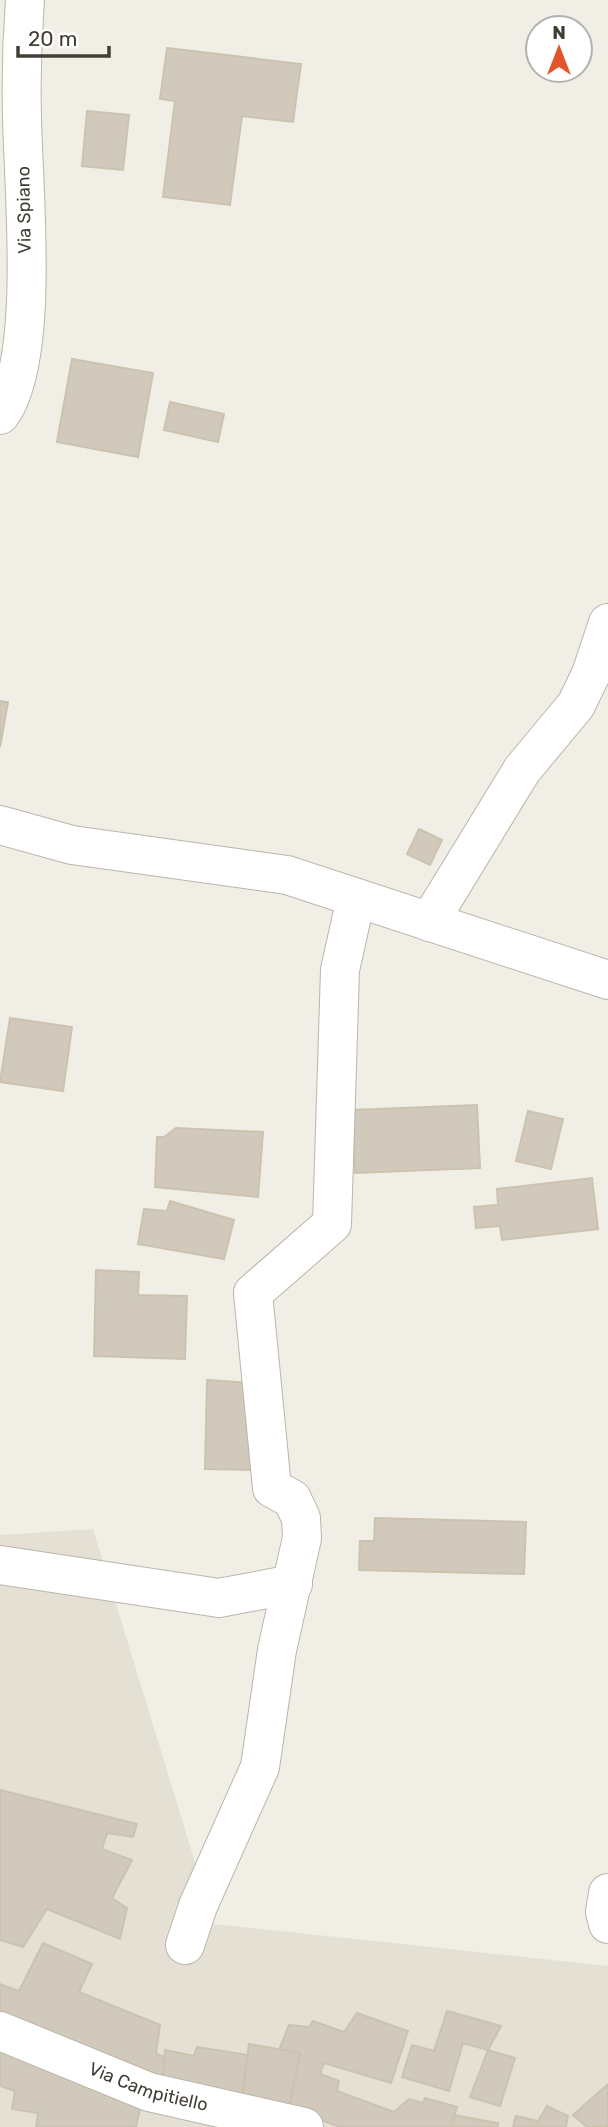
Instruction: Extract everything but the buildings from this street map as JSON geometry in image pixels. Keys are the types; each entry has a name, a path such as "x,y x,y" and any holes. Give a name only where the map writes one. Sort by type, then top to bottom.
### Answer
{"street":[{"name":"Via Spiano","path":"0,415 11,401 21,360 25,291 22,115 25,0"},
{"path":"429,922 522,770 576,705 591,674 608,623"},
{"path":"0,825 72,845 287,875 608,980"},
{"path":"185,1945 198,1906 260,1767 277,1650 302,1538 301,1518 292,1499 272,1488 253,1293 332,1224 340,970 356,898"},
{"path":"0,1565 219,1598 293,1584"},
{"path":"608,1893 605,1912 608,1924"},
{"name":"Via Campitiello","path":"0,2031 149,2092 173,2113 304,2127"}],"shaded area":[{"path":"93,1529 214,1924 608,1966 608,2127 0,2127 0,1535"}]}
